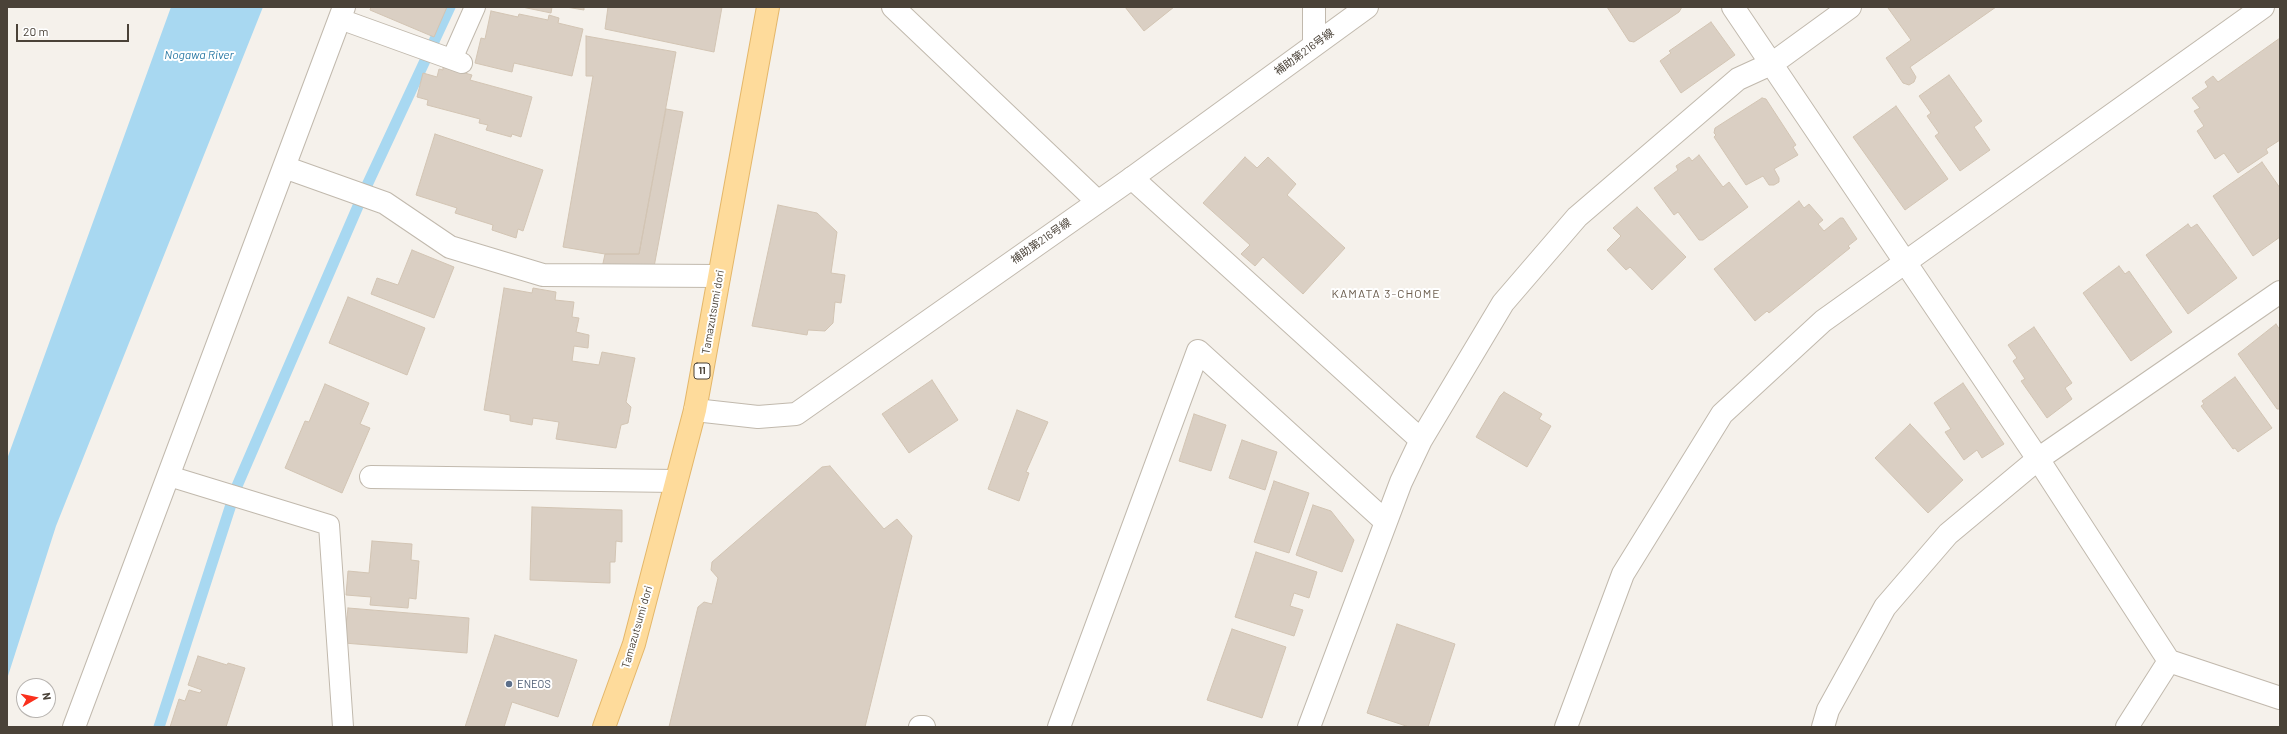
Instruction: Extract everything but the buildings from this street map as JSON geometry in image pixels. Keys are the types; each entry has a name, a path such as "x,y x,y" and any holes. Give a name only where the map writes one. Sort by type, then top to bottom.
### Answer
{"main road":[{"name":"Tamazutsumi dori","path":"604,727 634,644 695,410 768,7"}],"street":[{"path":"894,7 1097,201"},
{"path":"1314,7 1314,44"},
{"name":"補助第216号線","path":"695,410 758,417 796,414 1097,201 1132,178 1314,44 1367,7"},
{"path":"1733,7 2038,459 2169,661 2280,698"},
{"path":"1309,727 1385,521 1421,440 1503,303 1577,217 1738,79 1772,63 1850,7"},
{"path":"1566,727 1623,574 1722,414 1823,321 1905,261 2263,7"},
{"path":"74,727 342,13"},
{"path":"284,168 385,203 450,247 543,275 719,276"},
{"path":"1132,178 1421,440"},
{"path":"1823,727 1828,710 1884,607 1948,534 2038,459 2280,292"},
{"path":"1058,727 1198,351 1385,521"},
{"path":"371,477 676,481"},
{"path":"2127,727 2169,661"}],"lane":[{"path":"342,13 405,42 455,60 475,7"},
{"path":"169,476 329,525 343,727"}],"water":[{"name":"Nogawa River","path":"171,7 263,7 56,526 7,679 7,459"}],"waterway":[{"path":"159,727 237,486 368,183 450,7"}],"place":[{"name":"ENEOS","path":"509,684"}],"district":[{"name":"KAMATA 3-CHOME","path":"1386,294"}]}
